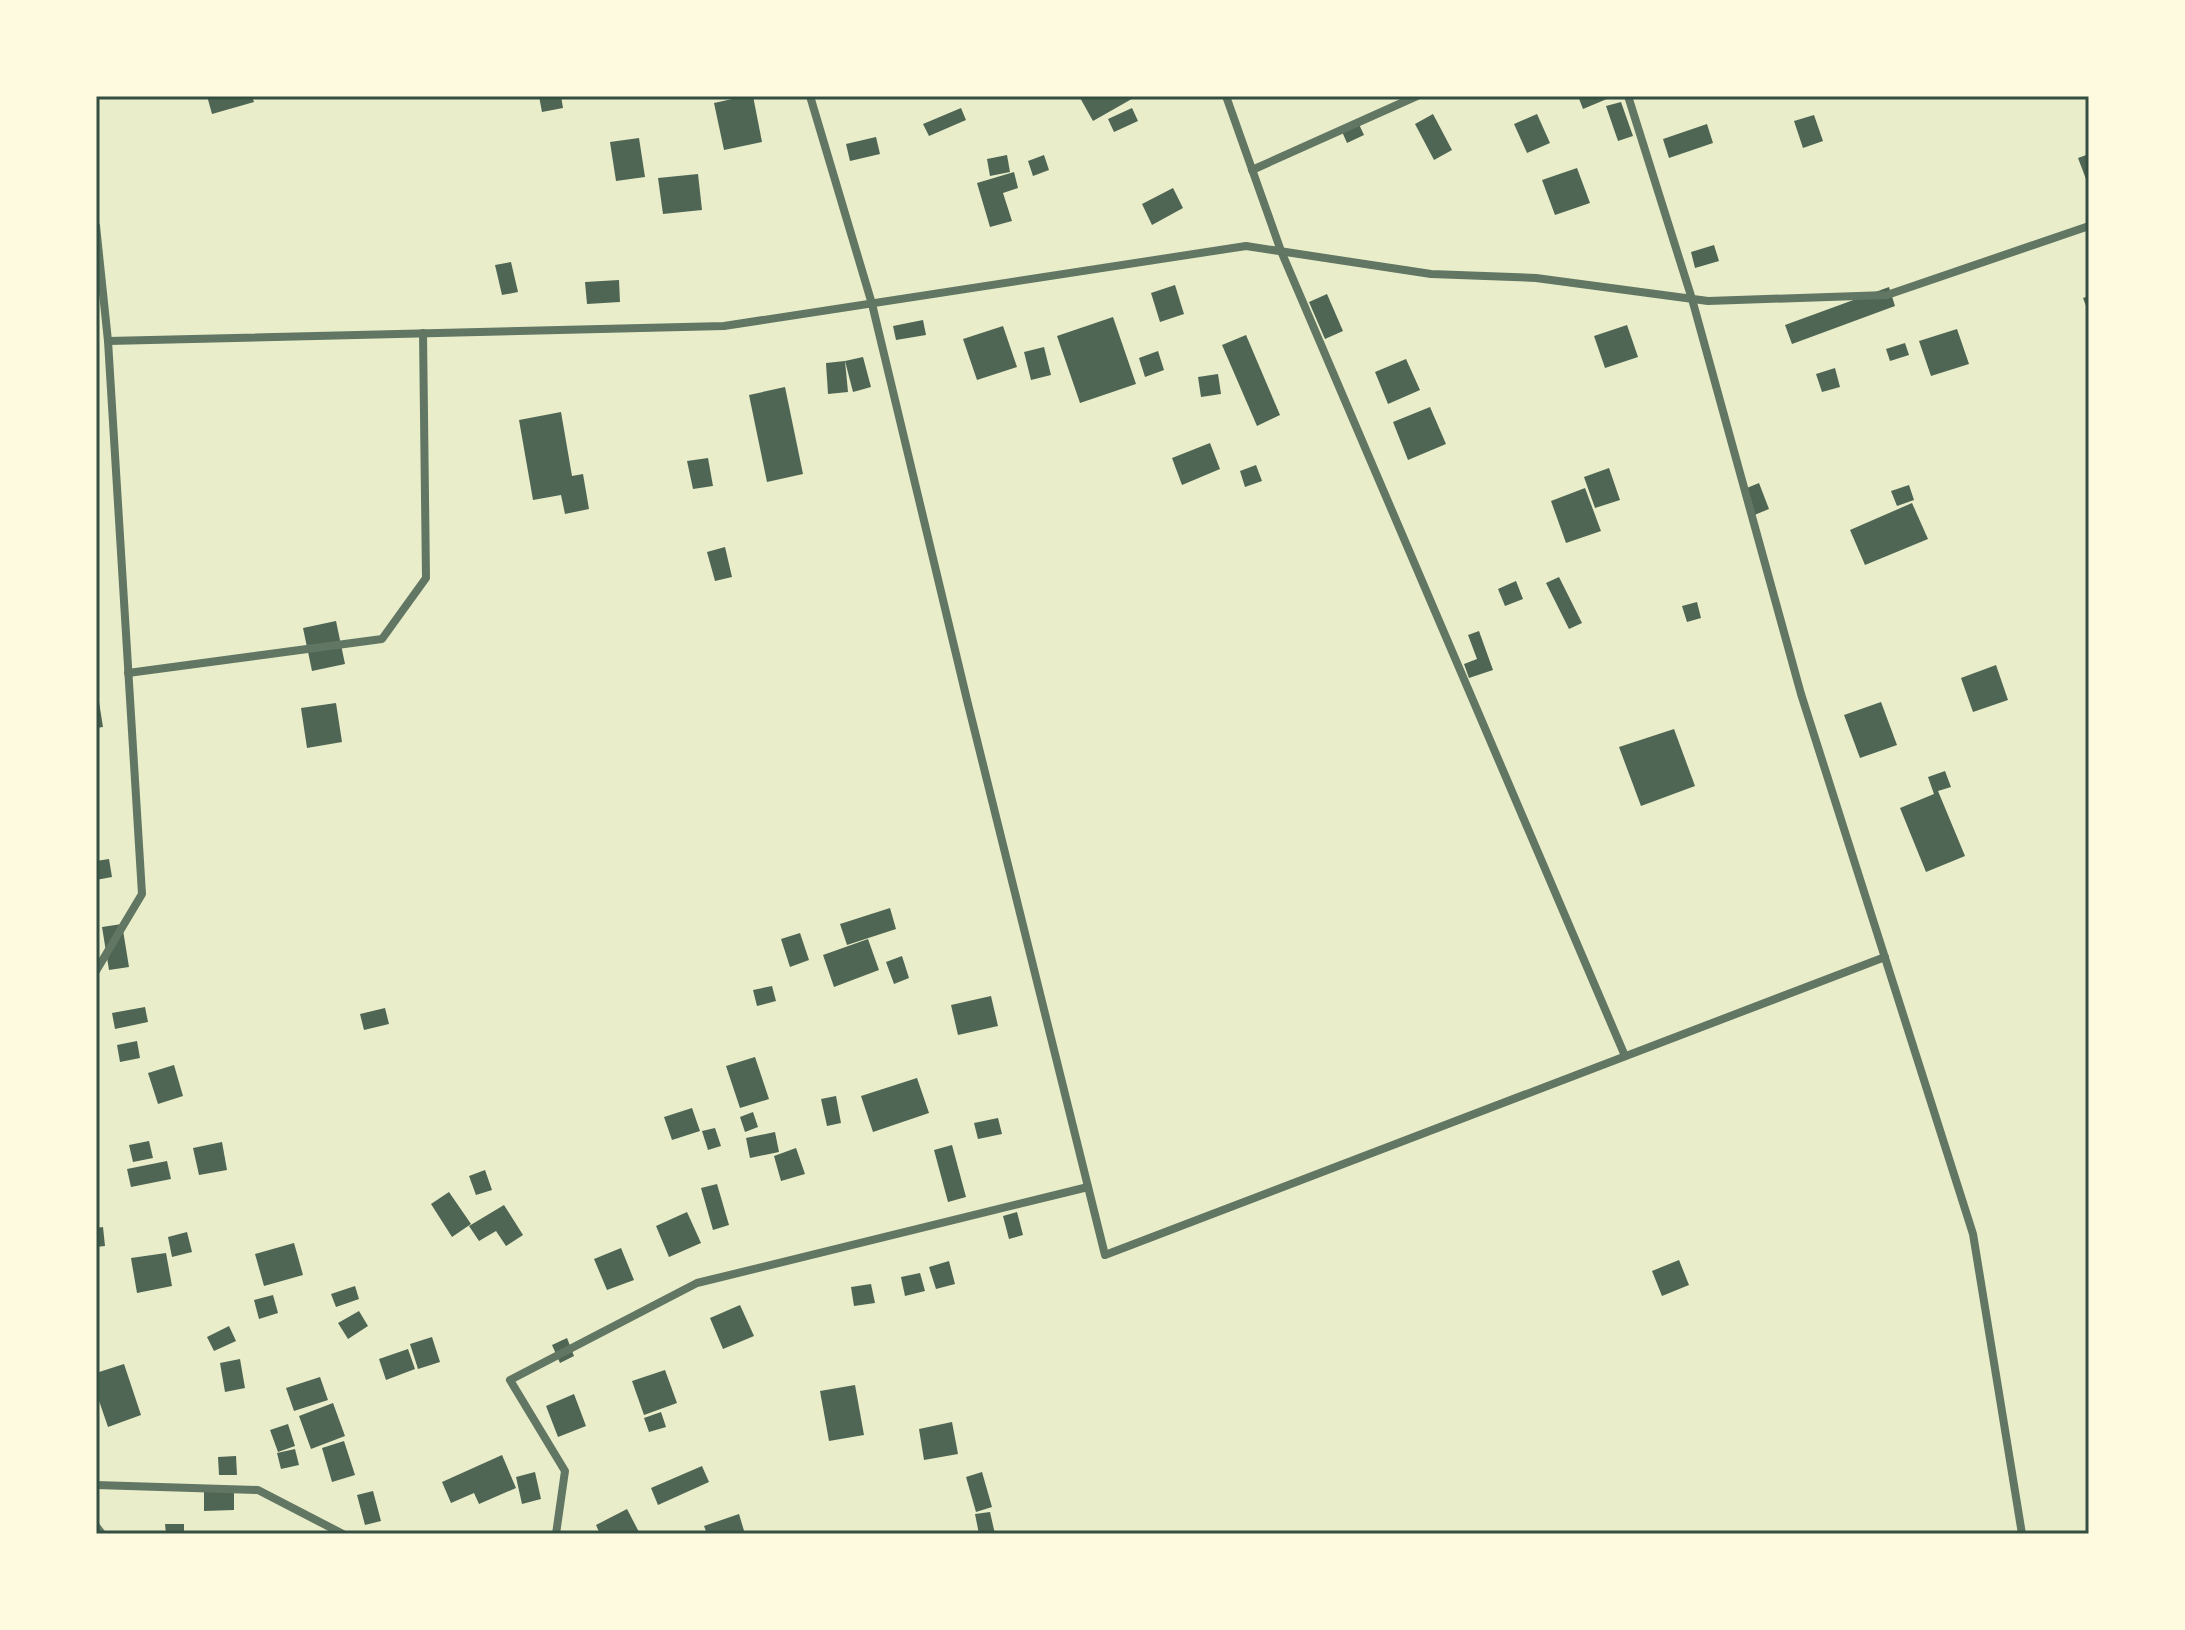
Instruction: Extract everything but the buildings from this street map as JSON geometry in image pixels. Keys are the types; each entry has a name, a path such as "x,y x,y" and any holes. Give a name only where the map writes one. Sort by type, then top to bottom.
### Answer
{"street":[{"path":"810,96 872,304 1105,1255 1885,957"},
{"path":"1226,96 1281,251 1625,1056"},
{"path":"1252,170 1417,96"},
{"path":"1628,96 1692,299 1801,694 1973,1234 2022,1534"},
{"path":"96,226 108,341 142,894 96,971"},
{"path":"108,341 724,326 1246,246 1431,274 1536,278 1708,301 1887,295 2089,226"},
{"path":"128,673 382,639 426,578 423,333"},
{"path":"556,1534 565,1471 510,1380 697,1283 1088,1187"},
{"path":"96,1485 258,1490 343,1534"},
{"path":"96,1526 102,1534"}]}
